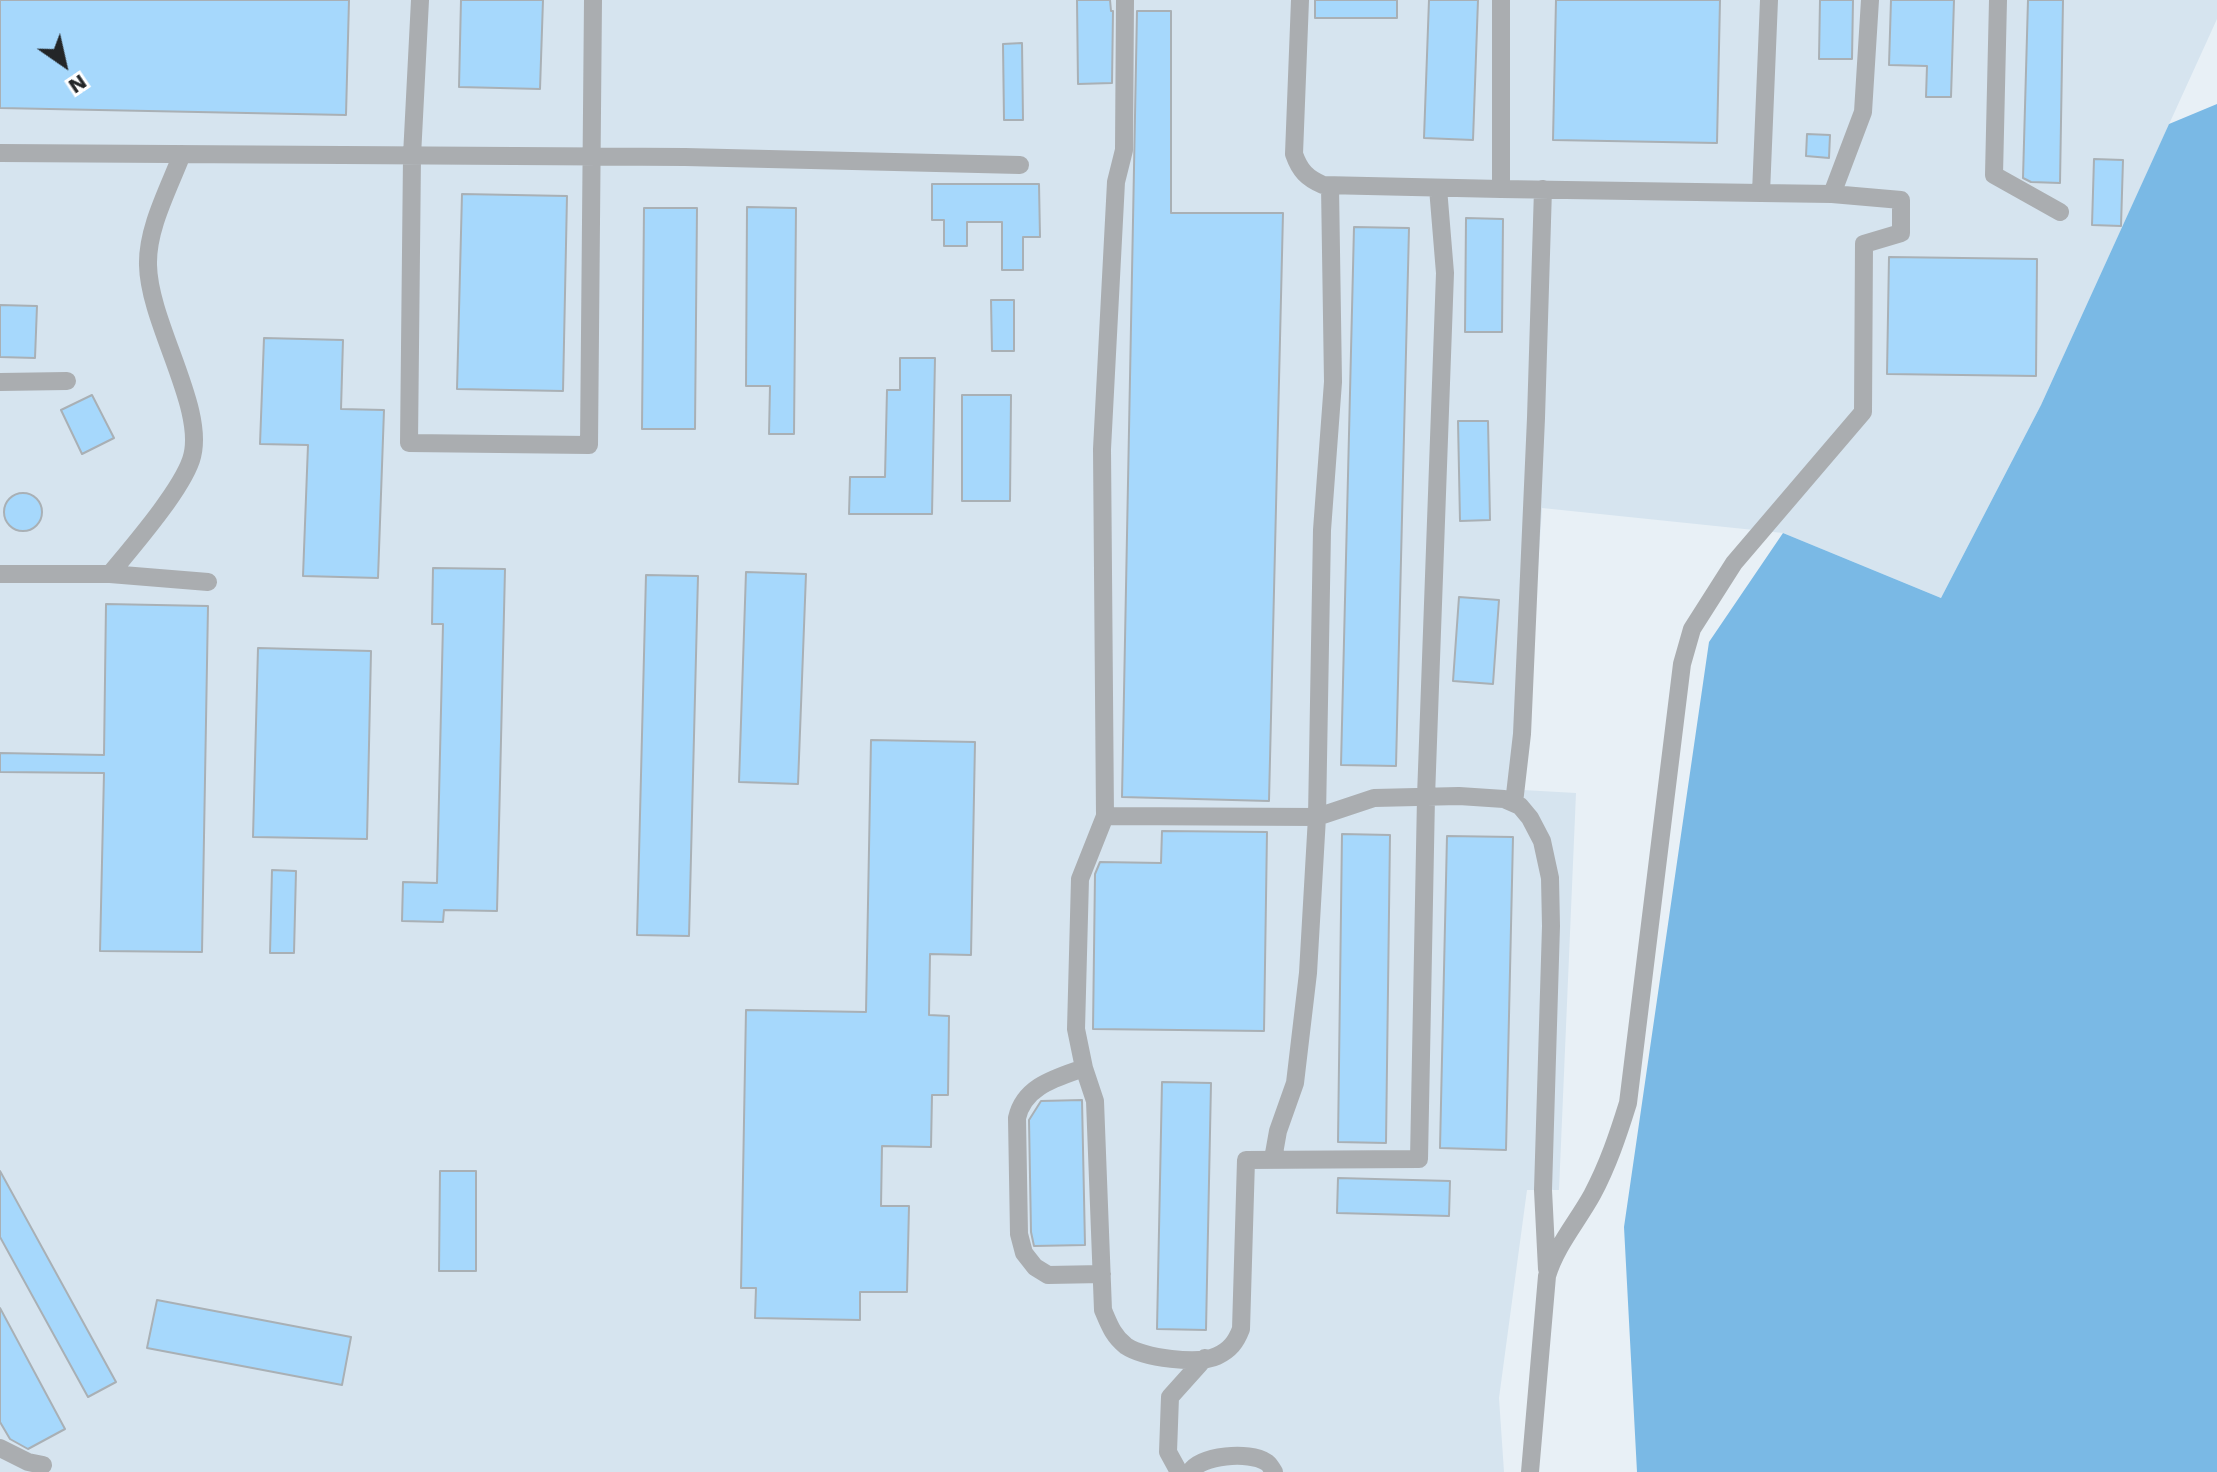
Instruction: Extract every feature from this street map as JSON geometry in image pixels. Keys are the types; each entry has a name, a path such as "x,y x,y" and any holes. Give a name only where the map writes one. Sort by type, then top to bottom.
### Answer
{"lane":[{"path":"420,0 412,156 409,443 589,445 594,156 593,0"},
{"path":"1125,0 1124,150 1115,195 1102,449 1105,816 1080,879 1076,1029 1095,1101 1103,1310 1111,1331 1127,1346 1150,1356 1185,1359 1215,1357 1235,1344 1241,1329 1246,1160 1419,1159 1426,797 1445,273 1438,188"},
{"path":"1300,0 1294,154 1300,170 1311,180 1330,186 1832,194 1901,200 1901,233 1864,244 1863,412 1734,563 1692,629 1682,664 1628,1103 1613,1151 1591,1196 1552,1260 1547,1276"},
{"path":"1501,0 1501,189"},
{"path":"1761,193 1769,0"},
{"path":"1832,194 1863,112 1870,0"},
{"path":"1998,0 1994,175 2060,212"},
{"path":"0,153 594,156 1020,165"},
{"path":"110,574 171,494 191,461 195,441 193,417 156,314 148,264 158,215 182,154"},
{"path":"1273,1159 1278,1131 1295,1083 1308,973 1317,817 1322,530 1333,382 1330,186"},
{"path":"1514,803 1523,718 1543,189"},
{"path":"0,382 67,381"},
{"path":"0,574 110,574 208,582"},
{"path":"1105,816 1317,817 1374,798 1426,797 1504,799 1514,803 1530,818 1542,841 1550,878 1551,926 1543,1190 1547,1276 1530,1472"},
{"path":"1084,1068 1038,1087 1020,1105 1017,1118 1019,1234 1024,1253 1035,1267 1048,1275 1102,1274"},
{"path":"1179,1472 1168,1452 1170,1397 1205,1358"},
{"path":"0,1448 28,1462 43,1465"},
{"path":"1190,1472 1204,1460 1230,1457 1258,1459 1268,1463 1274,1472"}],"shaded area":[{"path":"0,0 2217,0 2217,19 2041,405 1941,598 1783,533 1542,508 1523,790 1576,793 1559,1190 1527,1190 1499,1398 1504,1472 0,1472"},
{"path":"2217,104 2217,1472 1637,1472 1624,1227 1709,642 1783,533 1941,598 2041,405 2169,124"}],"building":[{"path":"0,0 349,0 346,115 0,108"},
{"path":"461,0 543,0 540,89 459,87"},
{"path":"1077,0 1110,0 1113,11 1112,83 1078,84"},
{"path":"1315,0 1397,0 1397,18 1315,18"},
{"path":"1429,0 1478,0 1473,140 1424,138"},
{"path":"1556,0 1720,0 1717,143 1553,140"},
{"path":"1820,0 1853,0 1852,59 1819,59"},
{"path":"1891,0 1954,0 1951,97 1926,97 1927,66 1889,65"},
{"path":"2028,0 2063,0 2060,183 2031,182 2023,178"},
{"path":"1137,11 1171,11 1171,213 1283,213 1269,801 1122,797"},
{"path":"1022,43 1023,120 1004,120 1003,44"},
{"path":"1807,134 1830,135 1829,158 1806,156"},
{"path":"2094,159 2123,160 2121,226 2092,225"},
{"path":"932,184 1039,184 1040,237 1023,237 1023,270 1002,270 1002,222 967,222 967,246 944,246 944,220 932,220"},
{"path":"462,194 567,196 563,391 457,389"},
{"path":"747,207 796,208 794,434 769,434 770,386 746,386"},
{"path":"644,208 697,208 695,429 642,429"},
{"path":"1466,218 1503,219 1502,332 1465,332"},
{"path":"1354,227 1409,228 1396,766 1341,765"},
{"path":"1889,257 2037,259 2036,376 1887,374"},
{"path":"991,300 1014,300 1014,351 992,351"},
{"path":"0,305 37,306 35,358 0,357"},
{"path":"264,338 343,340 341,409 384,410 378,578 303,576 308,445 260,444"},
{"path":"900,358 935,358 932,514 849,514 850,477 885,477 887,390 900,390"},
{"path":"92,395 114,438 82,454 61,410"},
{"path":"962,395 1011,395 1010,501 962,501"},
{"path":"1458,421 1488,421 1490,520 1460,521"},
{"path":"23,493 36,499 42,512 36,525 23,531 10,525 4,512 10,499"},
{"path":"433,568 505,569 497,911 444,910 443,922 402,921 403,882 437,883 443,624 432,624"},
{"path":"746,572 806,574 798,784 739,782"},
{"path":"646,575 698,576 689,936 637,935"},
{"path":"1459,597 1499,600 1493,684 1453,681"},
{"path":"106,604 208,606 202,952 100,951 104,773 0,772 0,753 104,755"},
{"path":"258,648 371,651 367,839 253,837"},
{"path":"871,740 975,742 971,955 930,954 929,1015 949,1016 948,1095 932,1095 931,1147 882,1146 881,1206 909,1206 907,1292 860,1292 860,1320 755,1318 756,1288 741,1288 746,1010 866,1012"},
{"path":"1162,831 1267,832 1264,1031 1093,1029 1095,874 1100,862 1161,863"},
{"path":"1342,834 1390,835 1386,1143 1338,1142"},
{"path":"1447,836 1513,837 1506,1150 1440,1148"},
{"path":"272,870 296,871 294,953 270,953"},
{"path":"1162,1082 1211,1083 1206,1330 1157,1329"},
{"path":"1082,1100 1085,1245 1034,1246 1031,1232 1029,1120 1041,1101"},
{"path":"0,1171 116,1382 88,1397 0,1237"},
{"path":"440,1171 476,1171 476,1271 439,1271"},
{"path":"1338,1178 1450,1181 1449,1216 1337,1213"},
{"path":"157,1300 351,1337 342,1385 147,1348"},
{"path":"0,1308 65,1429 28,1449 10,1439 0,1422"}]}
